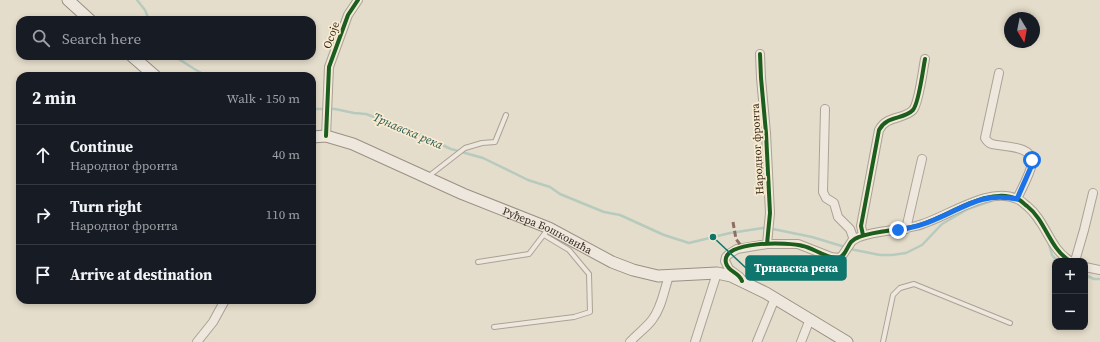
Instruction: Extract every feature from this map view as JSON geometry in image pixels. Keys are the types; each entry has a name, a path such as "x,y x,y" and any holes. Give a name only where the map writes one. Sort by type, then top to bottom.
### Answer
{"main road":[{"path":"68,0 86,16"},
{"path":"137,60 150,72"},
{"name":"Руђера Бошковића","path":"316,137 326,136 353,144 619,265 651,275 669,276 718,273 731,276 776,298 847,342"}],"street":[{"name":"Осоје","path":"326,136 330,67 348,15 358,0"},
{"name":"Народног фронта","path":"760,54 766,133 770,223 768,244"},
{"path":"863,235 861,226 879,130 887,121 907,114 913,109 917,102 925,58"},
{"path":"999,73 985,138 991,144 1016,148 1030,155 1032,164 1017,199"},
{"path":"825,109 823,192 826,198 834,203 838,217 850,229 852,241"},
{"path":"906,228 922,159"},
{"path":"1076,258 1093,192"},
{"path":"768,244 798,244 835,258 842,256 852,241 863,235 906,228 934,221 985,198 999,196 1017,199 1034,212 1044,226 1054,245 1067,258"},
{"name":"Руђера Бошковића","path":"742,281 738,274 729,269 726,263 726,257 737,249 768,244"},
{"path":"1088,268 1100,270"},
{"path":"695,342 718,273"},
{"path":"630,342 646,327 656,314 669,276"},
{"path":"757,342 776,298"},
{"path":"197,342 213,322 223,304"},
{"path":"801,342 810,319"}],"lane":[{"path":"427,177 464,148 482,143 495,142 506,115"},
{"path":"478,262 529,254 547,232"},
{"name":"Руђера Бошковића","path":"494,327 574,317 590,312 589,274 569,250 547,232"},
{"path":"883,342 893,295 900,288 914,284 1010,324"}],"waterway":[{"name":"Трнавска река","path":"137,0 145,10 147,16"},
{"name":"Трнавска река","path":"180,60 200,72"},
{"name":"Трнавска река","path":"316,109 335,109 366,114 410,130 451,149 483,158 528,180 550,187 560,194 604,212 620,215 664,235 689,243 730,233 763,228 812,237 845,247"},
{"name":"Трнавска река","path":"850,249 880,255 906,253 922,245 942,224 968,209 991,201"},
{"name":"Трнавска река","path":"1031,215 1037,224"},
{"name":"Трнавска река","path":"1048,241 1052,255 1054,258"},
{"name":"Трнавска река","path":"1088,276 1094,279 1100,279"}],"marked path":[{"path":"733,222 736,239 742,247"}],"cycle path":[{"path":"326,136 329,67 348,15 358,0"},
{"path":"760,54 770,213 767,244"},
{"path":"863,235 861,226 879,130 886,122 905,115 913,110 919,93 925,59"},
{"path":"742,281 741,278 729,268 726,263 727,256 734,250 744,246 757,244 796,245 807,247 830,257 838,258 844,254 851,242 858,237 916,226 966,205 993,196 1006,196 1017,199 1027,206 1039,219 1052,242 1066,258"}],"place":[{"name":"Трнавска река","path":"713,237"}],"route":[{"path":"898,230 934,221 971,203 990,196 1017,199 1031,167 1032,160"}]}
